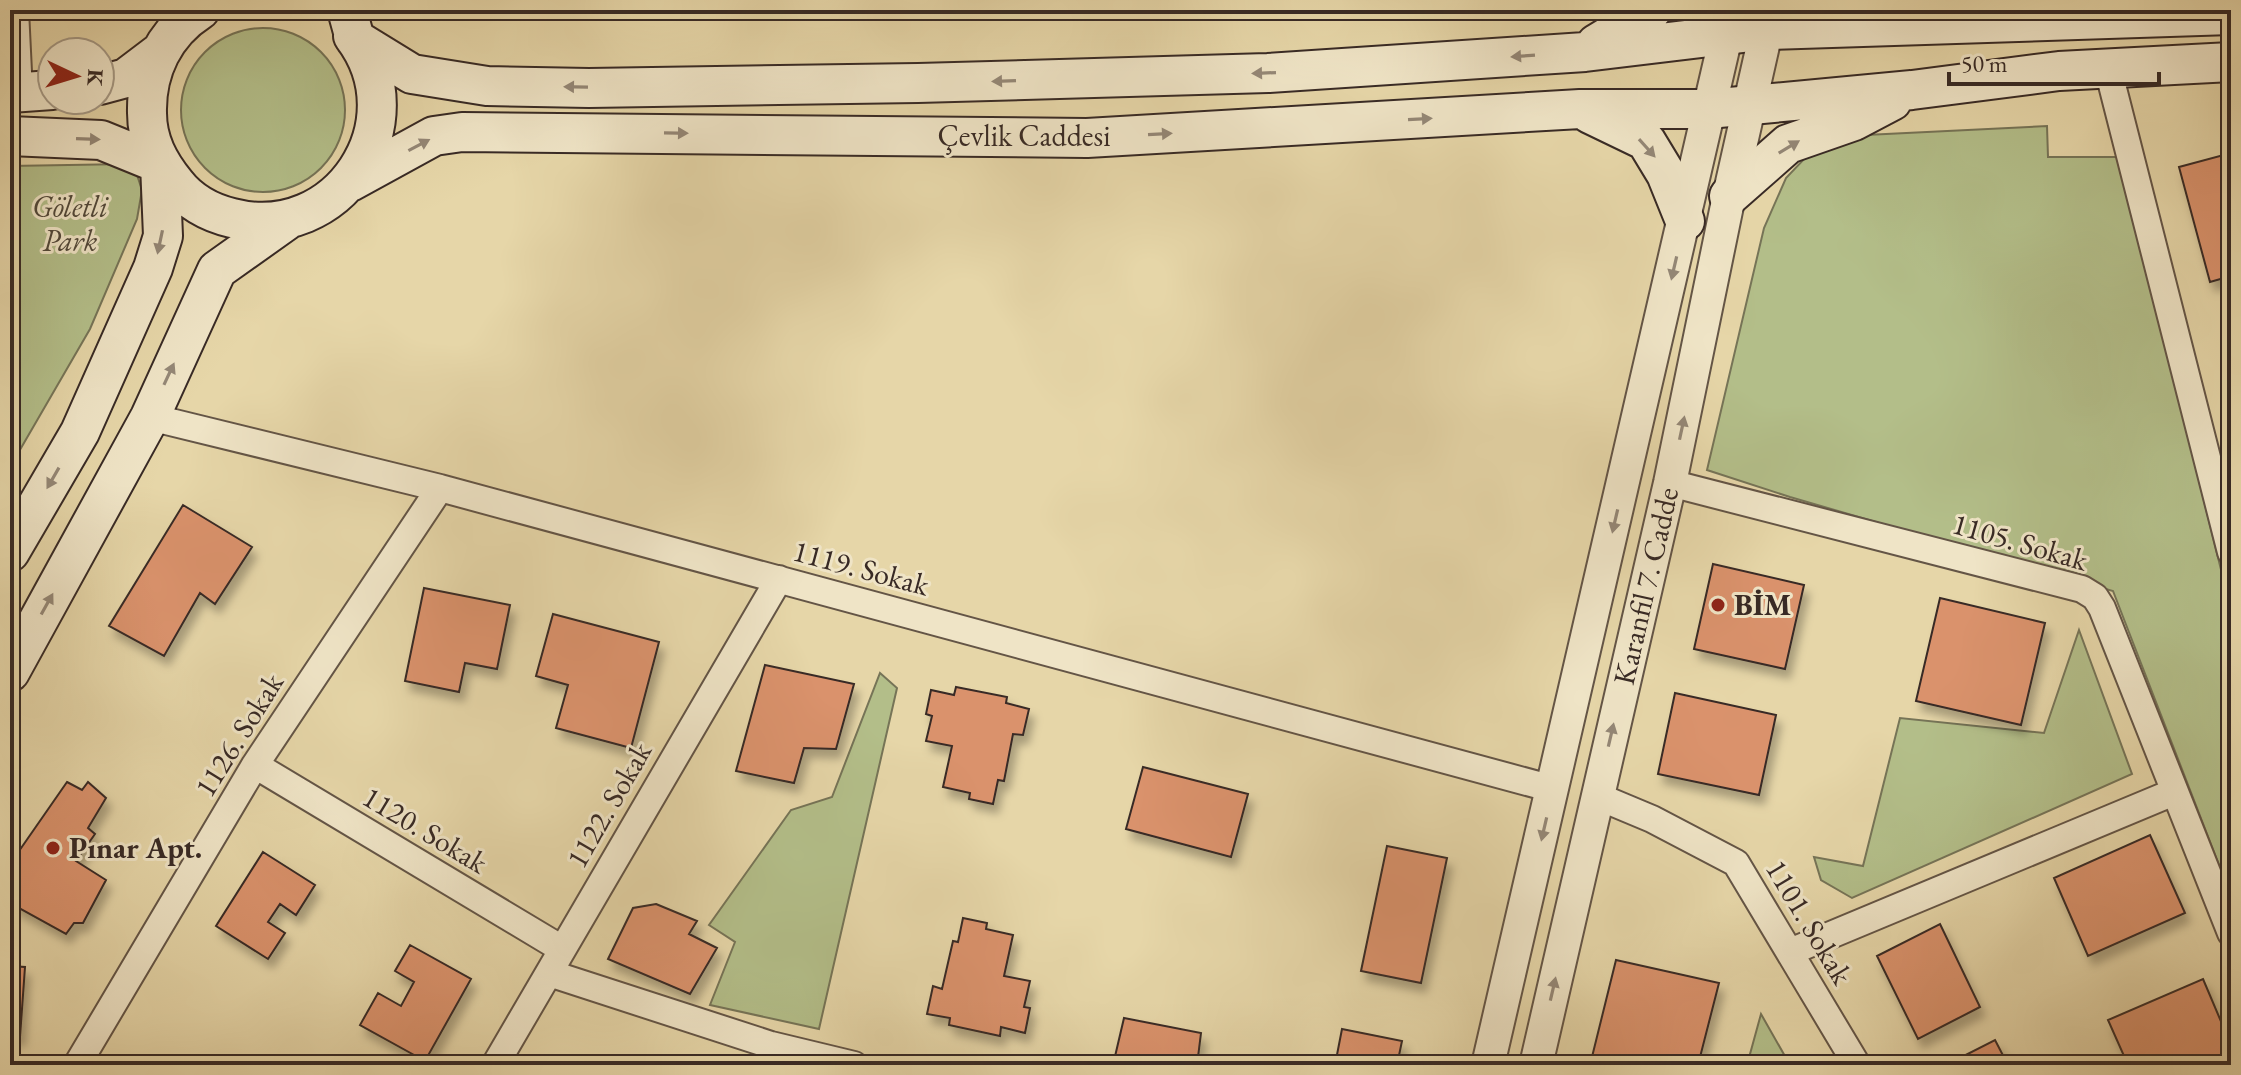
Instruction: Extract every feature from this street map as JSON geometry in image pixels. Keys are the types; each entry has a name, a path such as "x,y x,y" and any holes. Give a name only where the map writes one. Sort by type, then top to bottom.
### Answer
{"main road":[{"path":"200,10 182,21 159,53 146,90 147,130 160,164 184,194 215,214 250,223 288,221"},
{"path":"10,672 150,417 217,270 288,221 322,206 350,182 369,150 377,113 373,74 351,24 325,10"},
{"path":"1585,52 1652,10"},
{"path":"1770,20 2231,15"},
{"name":"Çevlik Caddesi","path":"351,24 412,74 487,86 589,88 1268,73 1585,52 1684,38 1730,22 1770,20"},
{"path":"116,81 126,78 159,53"},
{"path":"1729,196 1788,144 1854,121 1912,90 2059,71 2231,62"},
{"name":"Çevlik Caddesi","path":"350,182 434,136 462,132 1087,138 1580,109 1751,107 1912,90"},
{"path":"1580,109 1646,141 1666,174 1685,221"},
{"path":"10,136 101,140 160,164"},
{"path":"10,552 80,432 153,268 163,236 160,164"}],"street":[{"path":"15,10 27,92"},
{"name":"Karanfil 7. Cadde","path":"1536,1065 1670,483 1729,196 1770,20"},
{"name":"Karanfil 7. Cadde","path":"1488,1065 1730,22"},
{"path":"2108,69 2231,552"},
{"name":"1119. Sokak","path":"150,417 440,488 1553,789"},
{"name":"1105. Sokak","path":"1670,483 2082,589 2095,597 2125,659 2231,933"},
{"name":"1126. Sokak","path":"77,1065 255,765 440,488"},
{"name":"1122. Sokak","path":"495,1065 779,579"},
{"name":"1120. Sokak","path":"255,765 562,949"},
{"path":"1790,952 2174,792"},
{"name":"1101. Sokak","path":"1597,796 1652,819 1736,863 1857,1065"},
{"path":"549,973 768,1055 854,1065"}],"green space":[{"path":"263,28 294,34 321,52 339,79 345,110 339,141 321,168 294,186 263,192 232,186 205,168 187,141 181,110 187,79 205,52 232,34"},
{"path":"2047,126 2048,157 2119,157 2231,610 2231,896 2113,591 1707,470 1764,228 1786,178 1825,137"},
{"name":"Göletli Park","path":"127,164 137,175 142,190 137,219 90,329 10,467 10,166"},
{"path":"2079,630 2132,774 1852,898 1821,880 1814,857 1863,866 1900,718 2044,733"},
{"path":"880,673 897,688 819,1029 710,1005 735,942 709,925 791,810 832,797"},
{"path":"1761,1014 1790,1065 1747,1065"}],"building":[{"path":"2231,153 2231,276 2210,282 2179,167"},
{"path":"183,505 252,547 215,604 200,593 164,656 109,626"},
{"path":"1713,564 1804,585 1785,669 1694,649"},
{"path":"424,588 510,605 497,669 465,663 459,692 405,681"},
{"path":"1940,598 2045,623 2021,725 1916,701"},
{"path":"553,614 659,642 631,748 556,728 568,685 536,676"},
{"path":"765,665 854,684 836,749 804,748 794,783 736,771"},
{"path":"956,687 1007,697 1006,703 1029,709 1023,735 1013,734 1004,781 998,780 993,804 969,799 970,793 943,787 952,746 926,741 932,716 926,714 931,690 954,695"},
{"path":"1675,693 1776,715 1759,795 1658,774"},
{"path":"1143,767 1248,794 1231,857 1126,829"},
{"name":"Pınar Apt.","path":"67,782 82,790 88,782 106,798 88,828 95,834 76,861 106,880 83,923 74,923 66,934 10,901 10,864"},
{"path":"2150,835 2185,913 2088,956 2054,878"},
{"path":"1387,846 1447,858 1421,983 1361,971"},
{"path":"263,852 315,885 296,915 280,904 268,922 285,933 268,959 216,926"},
{"path":"656,904 697,921 689,934 717,948 690,994 608,959 633,908"},
{"path":"963,918 987,923 986,929 1013,935 1004,976 1030,981 1024,1007 1030,1008 1025,1033 1001,1027 1000,1036 949,1025 950,1018 927,1014 933,986 942,989 953,941 958,942"},
{"path":"1940,924 1980,1007 1918,1039 1877,956"},
{"path":"410,945 471,979 425,1061 360,1025 378,993 401,1006 414,982 395,971"},
{"path":"1616,960 1719,983 1698,1065 1590,1065"},
{"path":"10,966 25,967 20,1037 10,1036"},
{"path":"2203,979 2231,1045 2231,1065 2128,1065 2108,1020"},
{"path":"1124,1018 1201,1033 1197,1065 1113,1065"},
{"path":"1342,1029 1402,1041 1397,1065 1335,1065"},
{"path":"1995,1040 2008,1065 1946,1065"}],"place":[{"name":"BİM","path":"1718,605"},
{"name":"Pınar Apt.","path":"53,848"}]}
